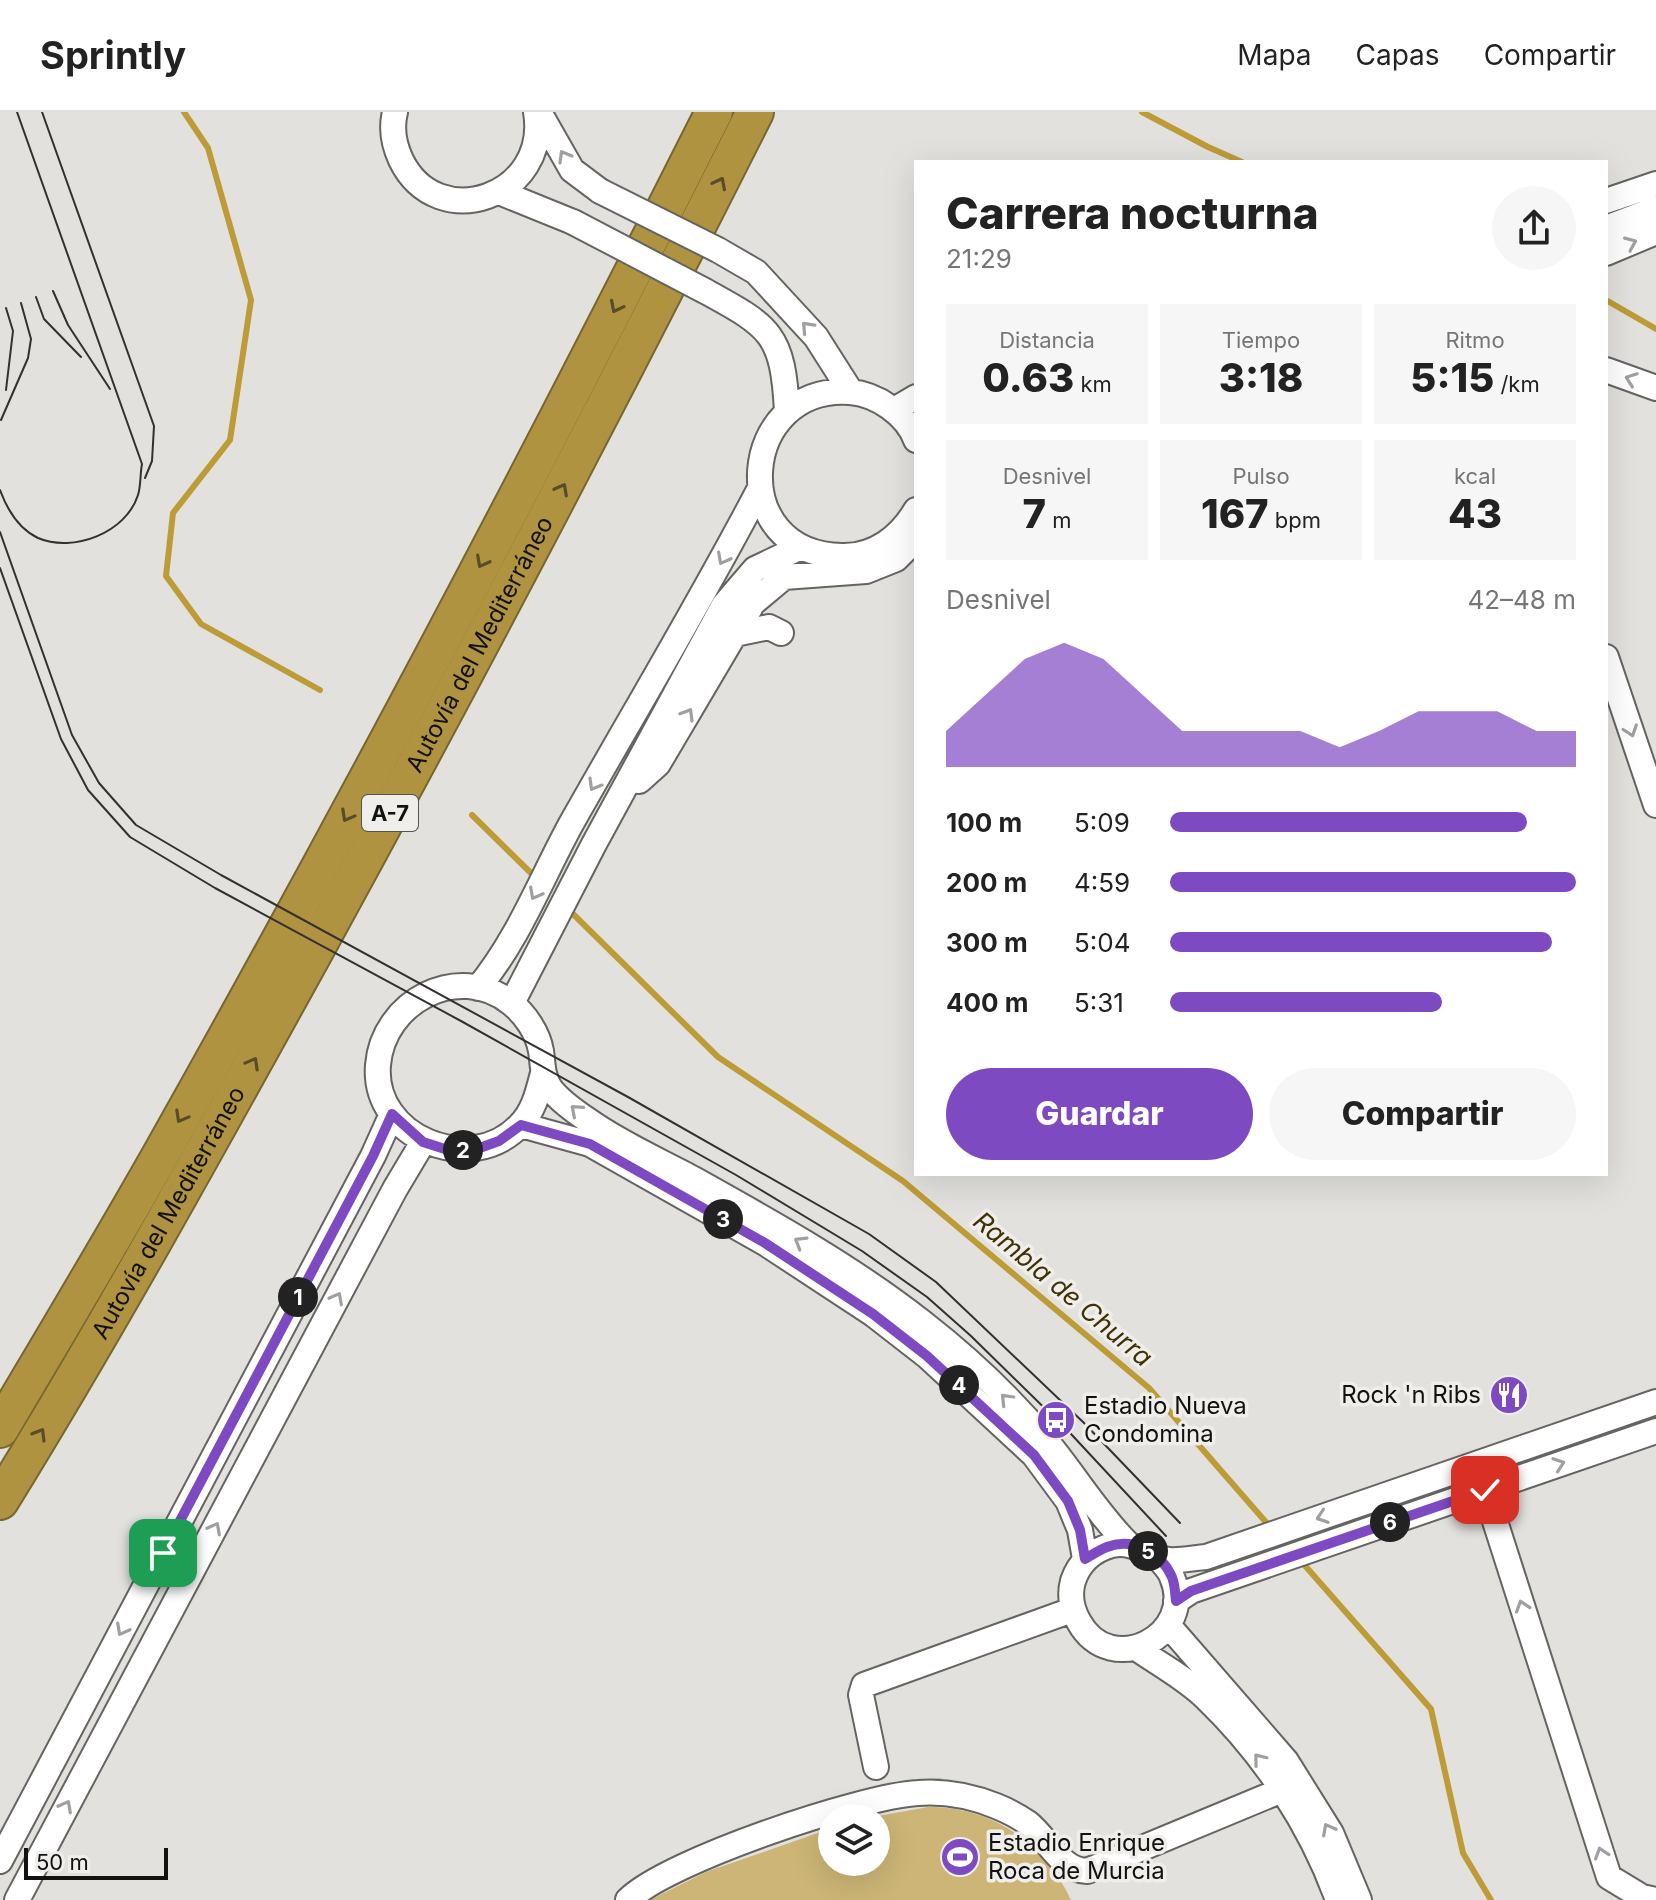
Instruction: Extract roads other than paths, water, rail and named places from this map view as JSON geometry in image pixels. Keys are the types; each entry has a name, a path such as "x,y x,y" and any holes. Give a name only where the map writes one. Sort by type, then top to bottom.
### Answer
{"highway":[{"name":"Autovía del Mediterráneo","path":"0,1429 162,1152 351,810 594,350 714,112"},
{"name":"Autovía del Mediterráneo","path":"0,1501 194,1169 411,775 632,357 755,112"}],"street":[{"path":"395,112 395,147 406,170 425,188 448,199 474,200 499,192 516,181 528,165 536,146 538,112"},
{"path":"538,112 572,170 600,191 756,272 816,337 851,392"},
{"path":"1608,200 1656,184"},
{"path":"499,192 573,222 743,312 771,334 785,370 787,412"},
{"path":"1608,227 1656,209"},
{"path":"1608,252 1656,232"},
{"path":"1608,371 1656,388"},
{"path":"478,988 499,963 571,825 713,578 759,490 768,434 787,412 816,395 851,392 874,398 894,410 914,435"},
{"path":"894,410 914,398"},
{"path":"759,490 767,513 781,533 801,547 826,556 853,556 878,549 900,533 914,513"},
{"path":"866,571 896,559 914,541"},
{"path":"512,1003 724,605 755,569 801,547"},
{"path":"622,796 658,764 753,603 784,577 904,567 914,571"},
{"path":"735,634 769,627 781,633"},
{"path":"1608,663 1656,805"},
{"path":"543,1073 536,1101 521,1125 499,1141 474,1150 448,1150 423,1142 392,1114 381,1092 378,1068 381,1044 392,1022 409,1004 430,992 454,986 478,988 496,993 512,1003 530,1023 540,1047 543,1073 551,1089 588,1121 832,1261 924,1324 982,1375 1045,1439 1096,1510 1128,1544"},
{"path":"0,1861 373,1156 392,1114"},
{"path":"521,1125 590,1144 765,1243 873,1314 927,1356 1034,1455 1068,1501 1080,1530 1085,1559"},
{"path":"17,1900 390,1197 423,1142"},
{"path":"1158,1557 1172,1577 1176,1601 1168,1625 1153,1641 1136,1648 1106,1647 1085,1633 1072,1610 1072,1585 1085,1559 1109,1546 1128,1544 1171,1560 1206,1557 1656,1402"},
{"path":"1176,1601 1191,1591 1656,1431"},
{"path":"1406,1516 1422,1483"},
{"path":"1485,1490 1609,1877 1642,1897 1656,1900"},
{"path":"876,1767 861,1695 864,1685 1072,1610"},
{"path":"1168,1625 1286,1761 1331,1833 1359,1900"},
{"path":"1136,1648 1205,1697 1264,1764 1302,1822 1338,1900"},
{"path":"628,1900 657,1879 718,1853 849,1807 905,1794 943,1793 995,1805 1028,1824 1065,1864 1075,1871 1087,1871 1282,1790"}],"waterway":[{"name":"Rambla de Churra","path":"184,112 208,148 251,300 230,440 173,513 166,576 201,624 320,690"},
{"path":"1142,112 1237,160"},
{"path":"1608,301 1656,329"},
{"name":"Rambla de Churra","path":"472,815 537,879"},
{"name":"Rambla de Churra","path":"568,909 718,1057 903,1181 1149,1388 1271,1528"},
{"name":"Rambla de Churra","path":"1300,1560 1431,1709 1463,1853 1491,1900"}],"tram line":[{"path":"0,490 14,518 31,534 52,542 82,541 110,529 132,508 139,491 142,464 17,112"},
{"path":"42,112 154,426 152,461 145,478"},
{"path":"53,291 68,325 110,389"},
{"path":"36,297 44,319 81,357"},
{"path":"1,420 28,358 31,339 21,303"},
{"path":"6,308 13,331 6,390"},
{"path":"0,532 72,735 99,783 136,825 869,1234 936,1282 1083,1422 1180,1523"},
{"path":"0,568 61,739 88,790 130,837 215,888 736,1175 862,1251 927,1297 971,1336 1071,1434 1166,1536"}],"place":[{"name":"Rock 'n Ribs","path":"1509,1395"},
{"name":"Estadio Nueva Condomina","path":"1056,1420"},
{"name":"Estadio Enrique Roca de Murcia","path":"960,1857"}]}
